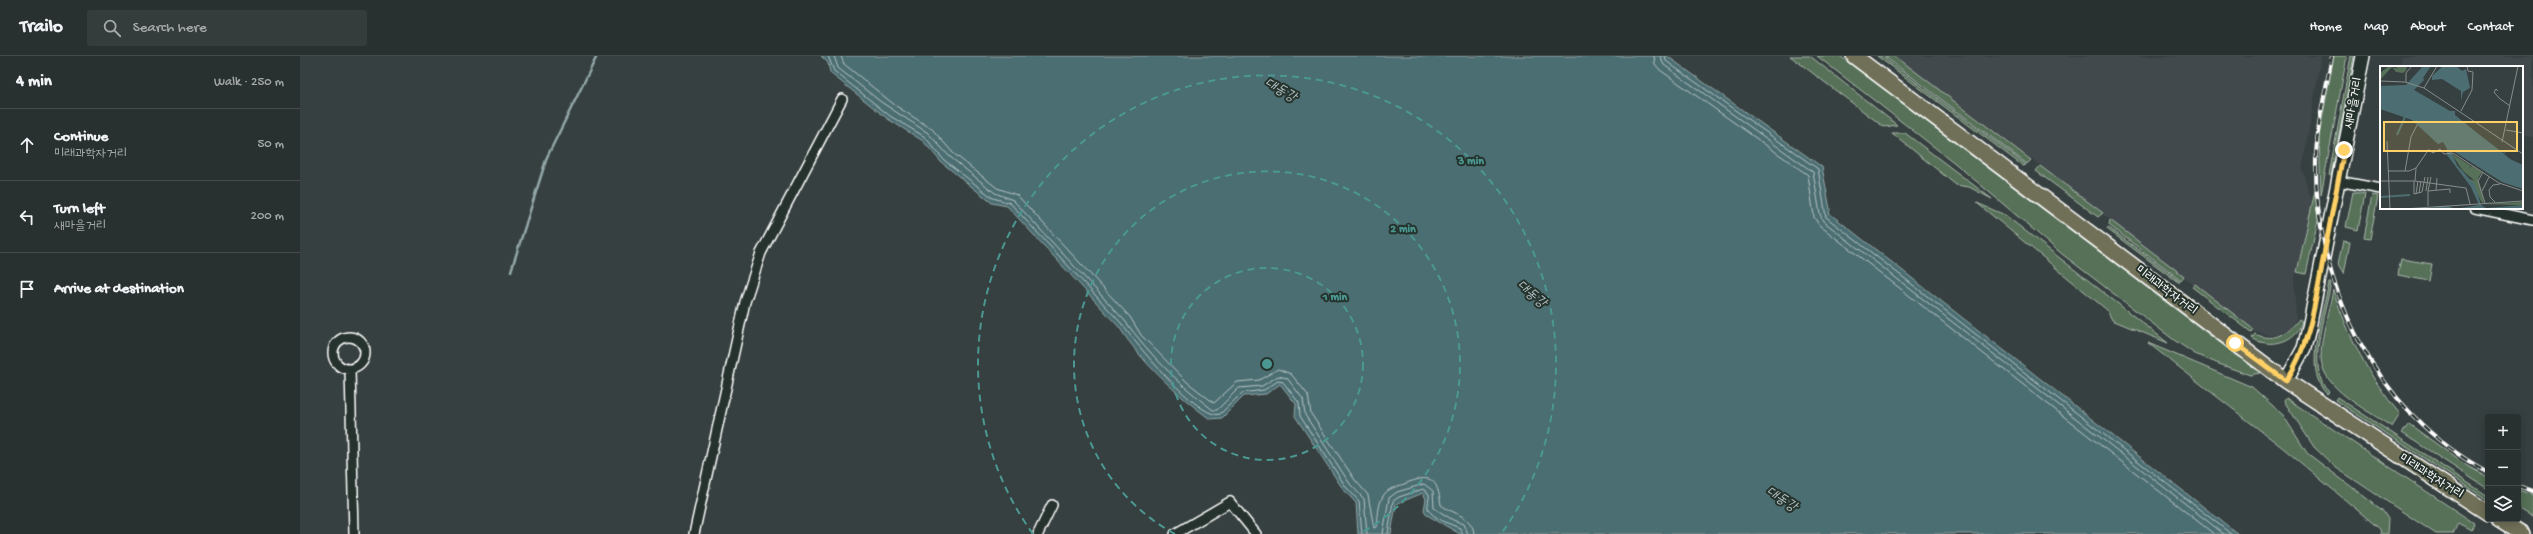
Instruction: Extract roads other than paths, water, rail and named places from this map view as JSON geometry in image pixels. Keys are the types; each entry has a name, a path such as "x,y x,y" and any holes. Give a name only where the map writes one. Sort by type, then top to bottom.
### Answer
{"main road":[{"name":"미래과학자거리","path":"1854,56 2286,381 2485,511"},
{"name":"새마을거리","path":"2286,381 2304,348 2363,56"},
{"path":"2503,522 2522,534"}],"street":[{"path":"694,534 745,302 761,253 842,98"},
{"path":"2338,181 2380,189"},
{"path":"2480,209 2533,220"},
{"path":"350,369 354,534"},
{"path":"1175,534 1230,502 1256,534"},
{"path":"1050,534 1040,531 1052,505"}],"water":[{"name":"대동강","path":"821,56 1667,56 1822,167 1830,209 1829,213 2238,534 1460,534 1427,515 1424,510 1426,499 1423,493 1396,504 1391,534 1358,534 1356,503 1343,489 1295,416 1296,404 1280,384 1266,394 1244,396 1222,418 1210,419 1160,377 1138,353 1119,327 1007,206 992,203 941,162 923,141 888,119 830,73 828,63"}],"waterway":[{"path":"511,271 547,157 597,56"}],"railway":[{"path":"2332,56 2320,119 2316,157 2318,204 2326,251 2339,296 2358,340 2383,380 2413,416 2448,447 2485,470"},
{"path":"2521,487 2533,491"}]}
